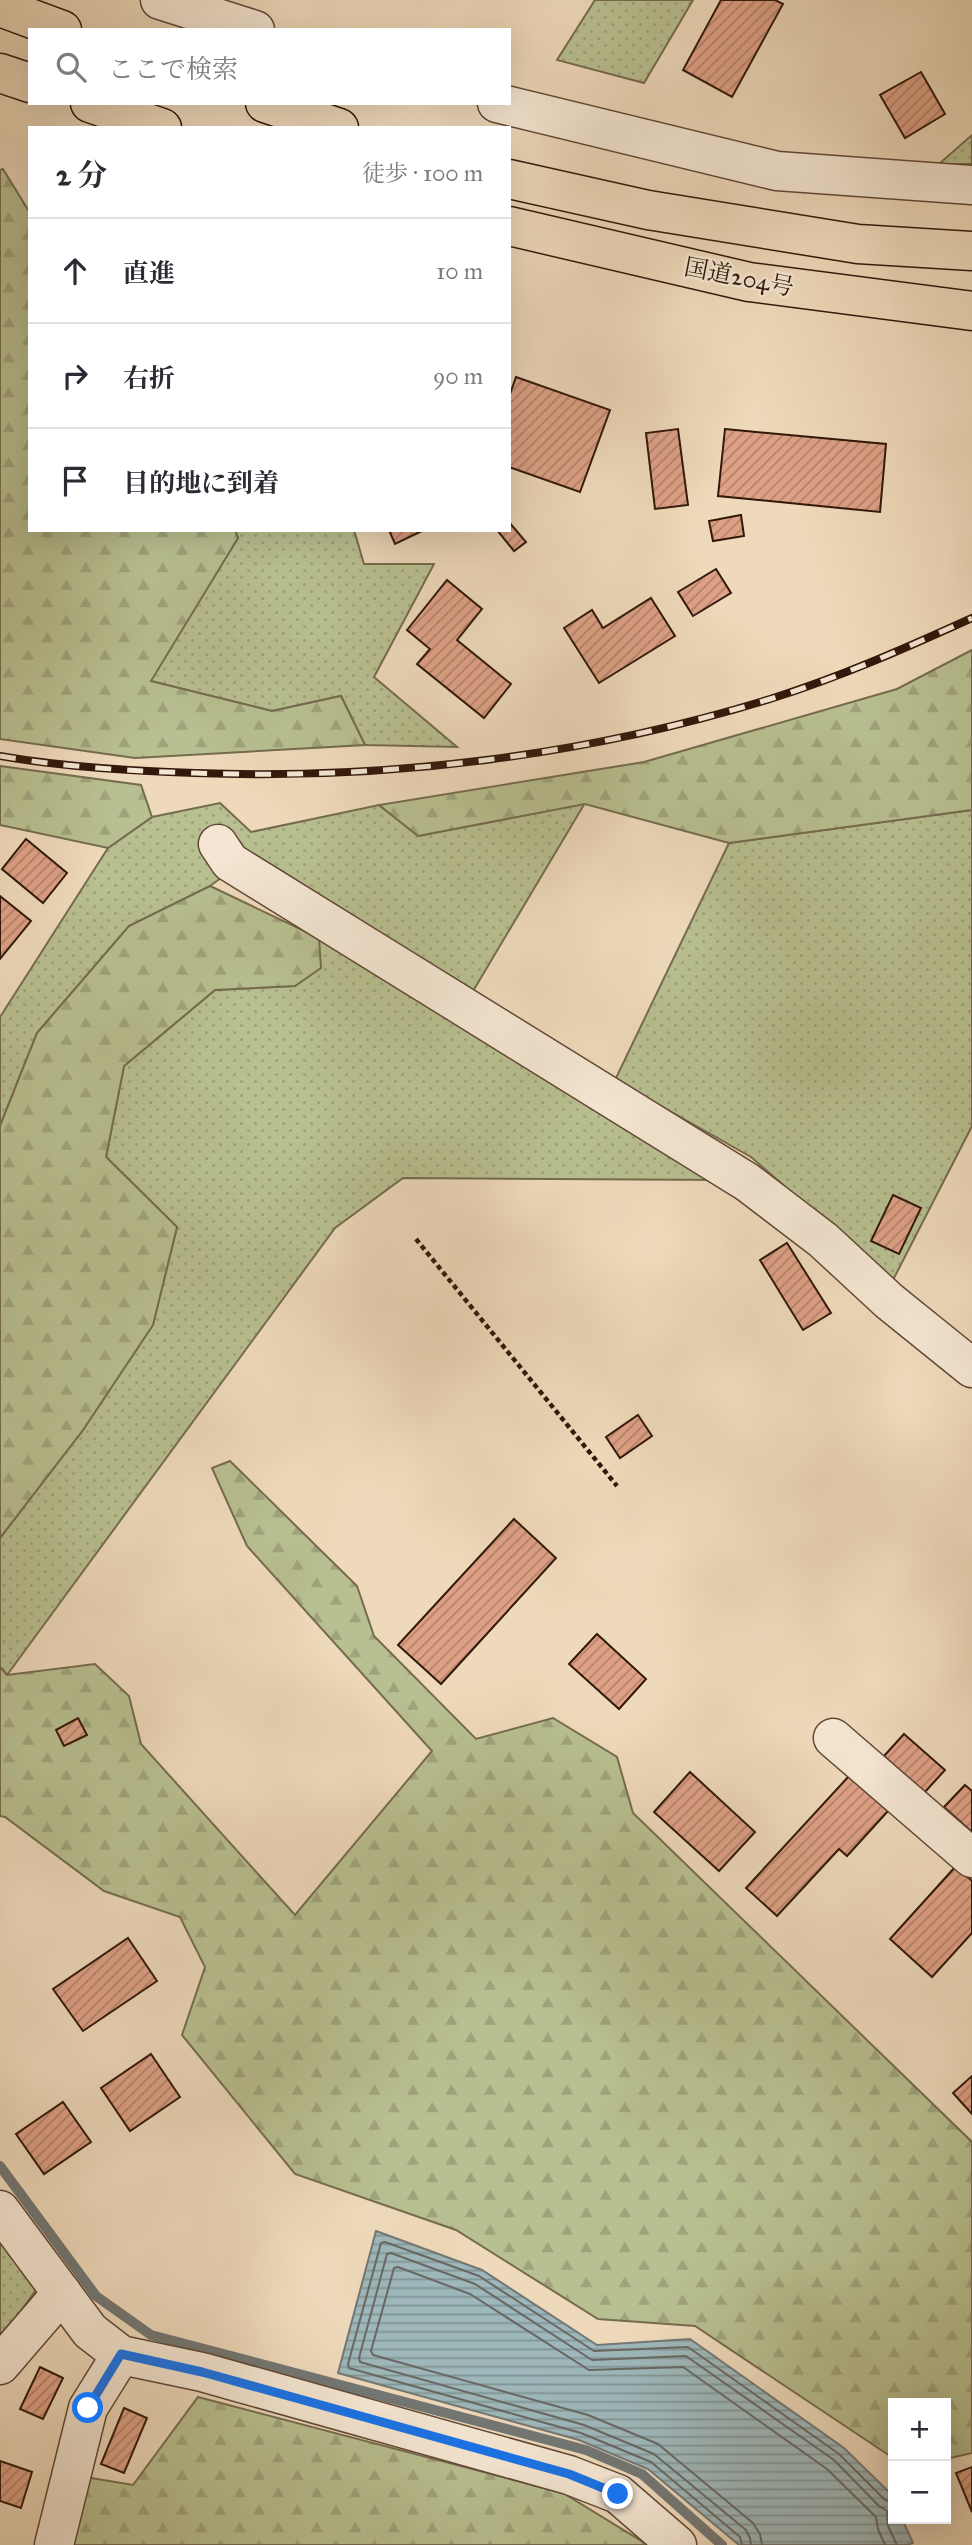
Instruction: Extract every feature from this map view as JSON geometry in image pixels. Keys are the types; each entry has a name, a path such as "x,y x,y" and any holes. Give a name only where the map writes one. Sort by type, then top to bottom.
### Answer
{"highway":[{"path":"0,7 57,28"},
{"path":"0,73 28,82"},
{"path":"96,105 156,126"},
{"path":"271,105 333,126"},
{"name":"国道204号","path":"511,179 648,210 858,244 972,251"},
{"name":"国道204号","path":"511,226 749,282 972,311"}],"street":[{"path":"160,0 249,28"},
{"path":"505,105 777,171 972,185"},
{"path":"218,845 230,862 747,1182 823,1240 889,1301 972,1368"},
{"path":"833,1738 972,1858"},
{"path":"0,2210 90,2331 121,2354 202,2372 569,2474 618,2494 677,2545"},
{"path":"0,2365 62,2292"},
{"path":"54,2545 88,2408 121,2354"}],"path":[{"path":"416,1239 617,1486"}],"green space":[{"path":"595,0 693,0 644,83 557,60"},
{"path":"972,135 972,164 939,164"},
{"path":"3,169 28,210 28,532 236,532 238,538 151,681 272,711 341,696 365,745 135,758 0,739 0,170"},
{"path":"236,532 355,532 364,564 434,564 374,677 457,747 365,745 341,696 272,711 150,681 238,538"},
{"path":"972,650 972,810 729,843 585,804 418,836 379,805 644,762 897,689"},
{"path":"0,766 141,785 152,817 108,848 0,825"},
{"path":"220,803 251,832 379,805 419,836 585,803 473,991 254,854 210,886 129,926 37,1033 0,1126 0,1017 108,848 152,817"},
{"path":"972,810 972,1126 893,1280 751,1157 615,1080 729,843"},
{"path":"210,886 319,938 321,968 295,986 215,990 124,1066 106,1157 177,1227 153,1325 83,1430 0,1538 0,1126 37,1033 129,926"},
{"path":"319,938 721,1180 403,1178 335,1228 7,1675 0,1667 0,1538 83,1430 153,1324 177,1227 106,1157 124,1066 215,990 295,986"},
{"path":"230,1461 357,1586 374,1636 476,1739 553,1718 617,1757 633,1813 972,2142 972,2453 951,2458 951,2398 888,2398 888,2455 695,2326 598,2319 456,2230 295,2174 182,2035 205,1967 180,1917 104,1891 5,1817 0,1816 0,1667 7,1675 95,1664 129,1696 141,1744 295,1915 432,1751 247,1546 212,1468"},
{"path":"0,2239 36,2290 0,2340"},
{"path":"198,2397 563,2493 648,2545 69,2545 85,2477 133,2485"}],"water":[{"path":"376,2231 482,2270 597,2345 690,2339 844,2448 888,2491 888,2524 904,2524 913,2543 739,2545 648,2469 579,2440 338,2373"}],"building":[{"path":"721,0 775,0 783,4 732,97 683,70"},
{"path":"921,72 945,114 905,138 880,95"},
{"path":"516,377 610,410 580,492 511,468 511,391"},
{"path":"678,429 688,505 655,509 646,433"},
{"path":"725,429 886,444 880,512 718,496"},
{"path":"741,515 744,536 713,541 709,521"},
{"path":"511,524 526,542 514,551 499,532 511,532"},
{"path":"390,532 420,532 395,544"},
{"path":"716,569 731,593 693,616 678,592"},
{"path":"447,580 482,609 457,640 511,684 484,718 417,664 430,649 407,630"},
{"path":"651,598 675,636 599,683 564,628 592,610 603,628"},
{"path":"26,839 67,873 43,903 2,869"},
{"path":"0,896 31,921 0,959"},
{"path":"893,1195 921,1208 899,1254 871,1241"},
{"path":"787,1243 831,1313 803,1330 760,1260"},
{"path":"638,1415 652,1436 620,1458 606,1437"},
{"path":"514,1519 556,1558 441,1684 398,1645"},
{"path":"597,1634 646,1679 619,1709 569,1664"},
{"path":"78,1718 87,1735 64,1746 56,1730"},
{"path":"904,1734 945,1770 924,1793 884,1756"},
{"path":"690,1772 755,1832 719,1871 654,1812"},
{"path":"849,1776 888,1811 847,1856 839,1849 777,1916 746,1888"},
{"path":"965,1785 972,1791 972,1832 944,1807"},
{"path":"956,1866 972,1881 972,1933 932,1977 890,1939"},
{"path":"128,1938 157,1981 83,2031 53,1989"},
{"path":"151,2054 180,2097 130,2131 101,2088"},
{"path":"972,2076 972,2114 953,2093"},
{"path":"63,2102 91,2142 44,2174 16,2134"},
{"path":"40,2367 63,2378 43,2419 20,2409"},
{"path":"124,2408 147,2418 124,2473 101,2464"},
{"path":"0,2461 32,2472 21,2508 0,2501"},
{"path":"972,2467 972,2512 956,2473"}],"waterway":[{"path":"0,2166 96,2296 151,2335 586,2450 642,2474 722,2545"}],"railway":[{"path":"0,756 122,770 268,774 413,768 486,760 629,736 770,699 872,662 972,618"}],"route":[{"path":"88,2408 121,2354 202,2372 569,2474 618,2494"}]}
